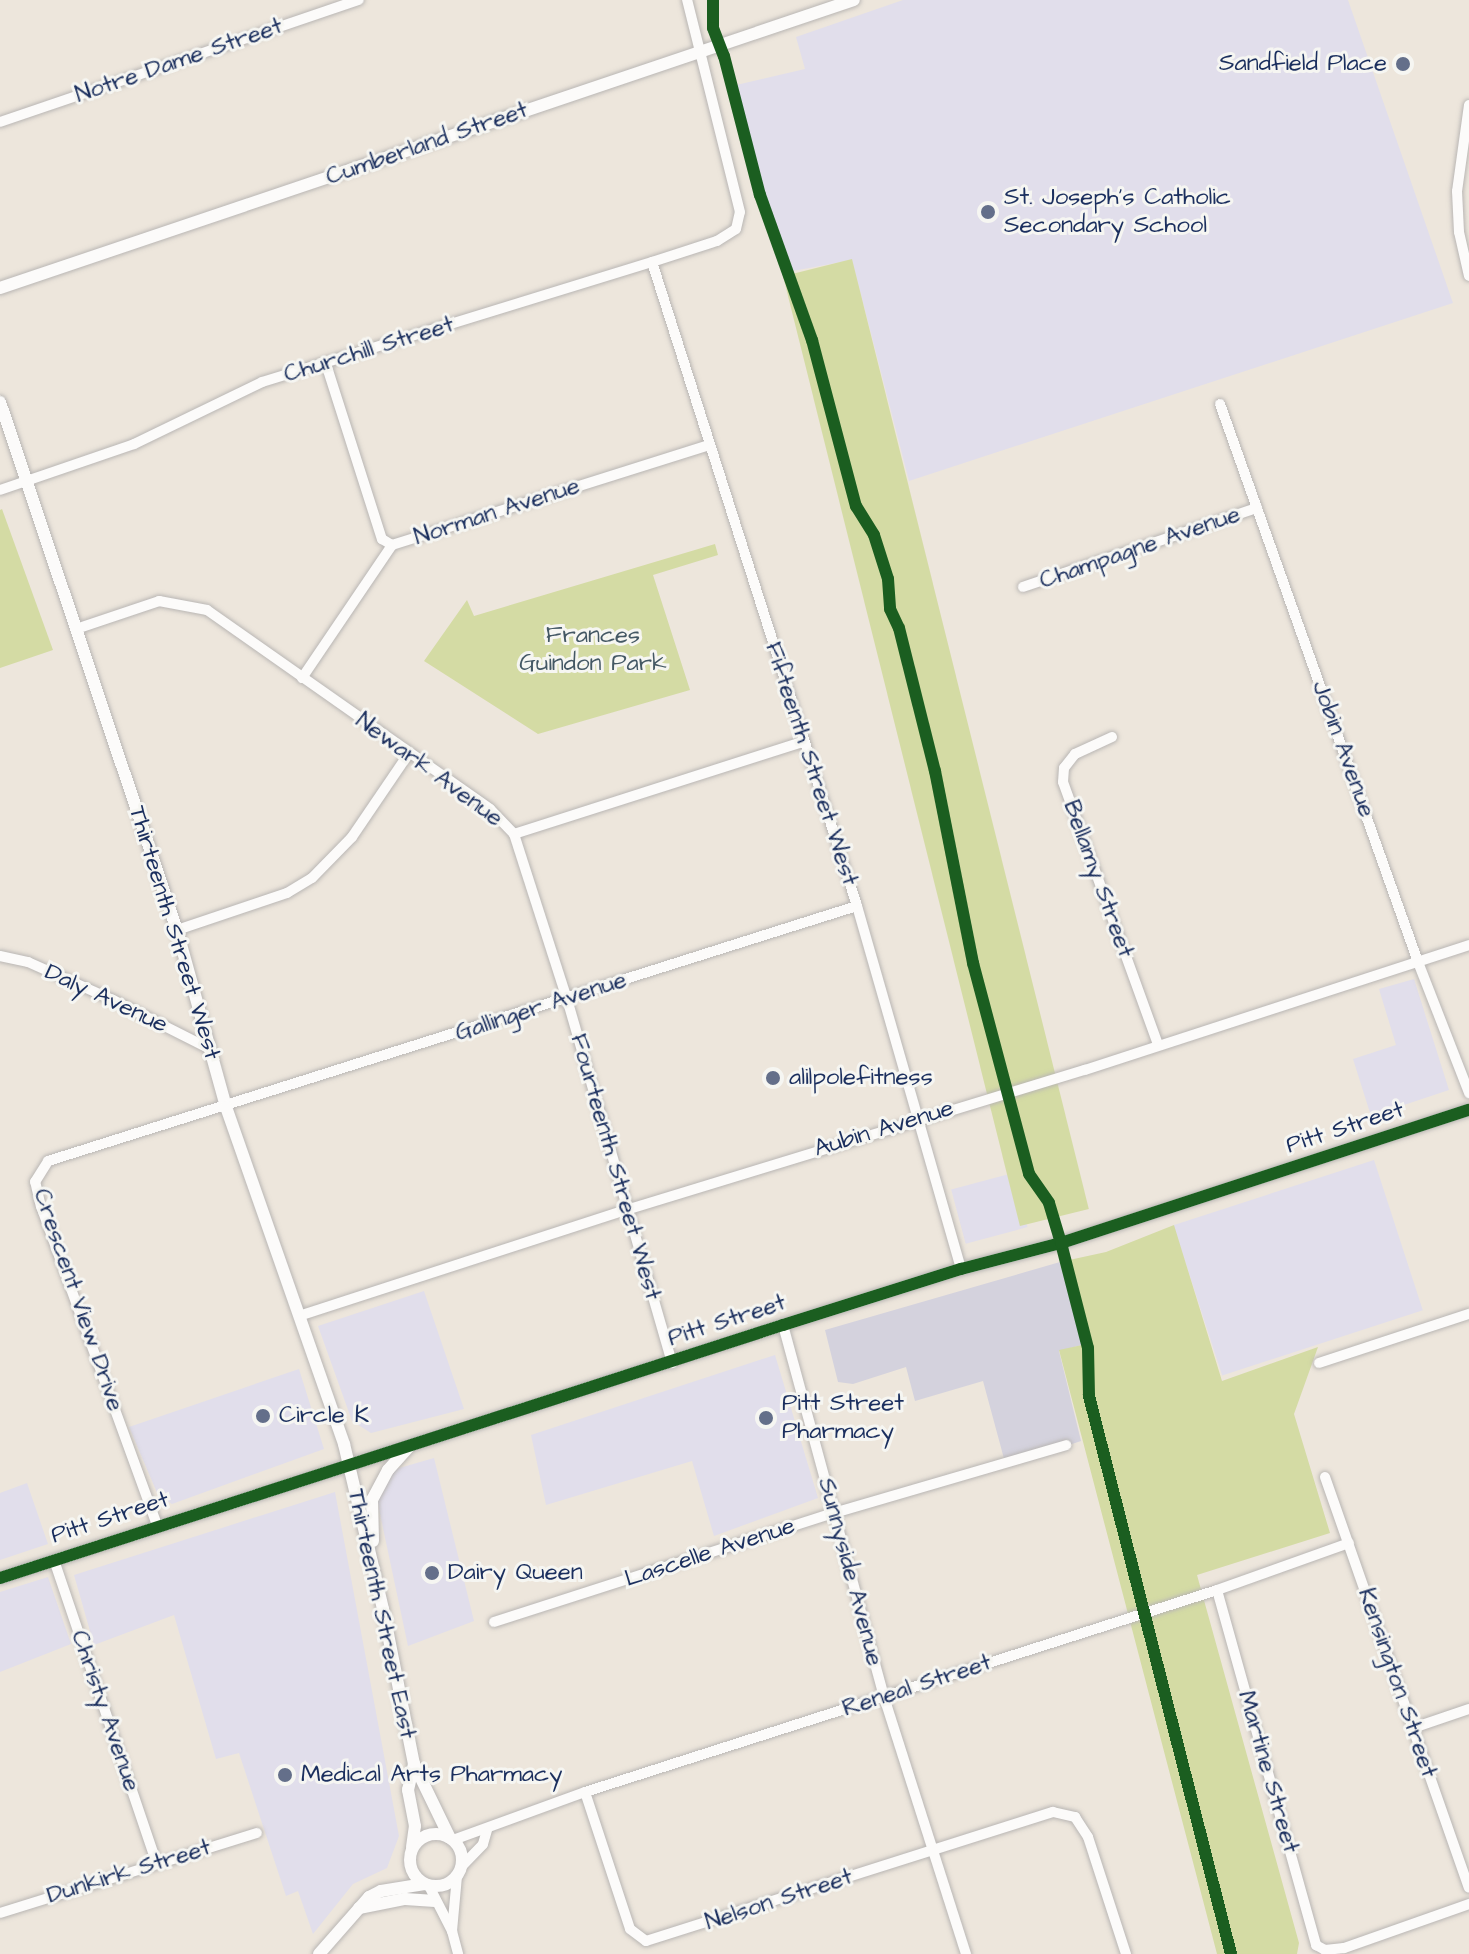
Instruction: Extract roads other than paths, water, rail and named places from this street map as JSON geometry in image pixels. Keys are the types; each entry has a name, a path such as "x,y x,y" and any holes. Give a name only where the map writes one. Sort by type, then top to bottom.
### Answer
{"street":[{"name":"Notre Dame Street","path":"0,122 359,0"},
{"path":"687,0 701,52"},
{"name":"Cumberland Street","path":"0,288 854,0"},
{"name":"Churchill Street","path":"0,490 134,444 262,382 717,241 736,229 740,212 701,52"},
{"path":"1469,105 1457,191 1459,232 1469,276"},
{"name":"Fifteenth Street West","path":"652,262 857,906 915,1119 961,1269"},
{"path":"326,364 382,539 392,545"},
{"name":"Thirteenth Street West","path":"0,402 177,930 226,1107 349,1464"},
{"name":"Jobin Avenue","path":"1220,404 1418,962 1469,1093"},
{"name":"Norman Avenue","path":"302,678 392,545 710,445"},
{"name":"Champagne Avenue","path":"1023,587 1257,508"},
{"name":"Newark Avenue","path":"76,629 159,601 207,610 490,809 514,834 803,742"},
{"name":"Bellamy Street","path":"1112,737 1075,754 1064,768 1063,782 1158,1044"},
{"path":"177,930 287,893 312,878 352,837 409,753"},
{"name":"Fourteenth Street West","path":"514,834 567,999 672,1363"},
{"name":"Gallinger Avenue","path":"226,1107 857,906"},
{"name":"Aubin Avenue","path":"299,1316 915,1119 1085,1070 1469,945"},
{"name":"Daly Avenue","path":"0,956 28,962 71,981 210,1049"},
{"name":"Crescent View Drive","path":"157,1525 35,1182 48,1161 226,1107"},
{"name":"Pitt Street","path":"0,1578 783,1325 961,1269 1061,1243 1469,1110"},
{"path":"1319,1363 1469,1314"},
{"name":"Sunnyside Avenue","path":"783,1325 884,1697 966,1954"},
{"name":"Lascelle Avenue","path":"494,1622 834,1513 1066,1445"},
{"path":"373,1565 372,1500 388,1470 408,1448"},
{"name":"Thirteenth Street East","path":"349,1464 414,1764 435,1813 451,1839"},
{"name":"Kensington Street","path":"1325,1477 1469,1888"},
{"name":"Reneal Street","path":"451,1839 487,1830 501,1821 585,1792 1217,1590 1349,1543"},
{"name":"Christy Avenue","path":"54,1560 156,1862"},
{"name":"Martine Street","path":"1217,1590 1316,1945 1325,1950 1344,1948 1469,1904"},
{"path":"1413,1728 1469,1709"},
{"name":"Thirteenth Street East","path":"412,1849 415,1826 408,1790 414,1764"},
{"name":"Nelson Street","path":"585,1792 630,1929 646,1941 932,1851"},
{"path":"932,1851 1053,1812 1075,1817 1088,1837 1126,1954"},
{"path":"319,1954 359,1908 381,1891 443,1886 483,1844 487,1830"},
{"name":"Dunkirk Street","path":"0,1913 257,1833"},
{"path":"452,1931 460,1850 451,1839 428,1835 412,1849 412,1870 427,1885 452,1931 458,1954"},
{"path":"359,1908 405,1899 435,1901"}],"place":[{"name":"Sandfield Place","path":"1403,64"},
{"name":"St. Joseph's Catholic Secondary School","path":"988,212"},
{"name":"alilpolefitness","path":"773,1078"},
{"name":"Circle K","path":"263,1416"},
{"name":"Pitt Street Pharmacy","path":"766,1418"},
{"name":"Dairy Queen","path":"432,1573"},
{"name":"Medical Arts Pharmacy","path":"285,1775"}],"park label":[{"name":"Frances Guindon Park","path":"593,650"}]}
